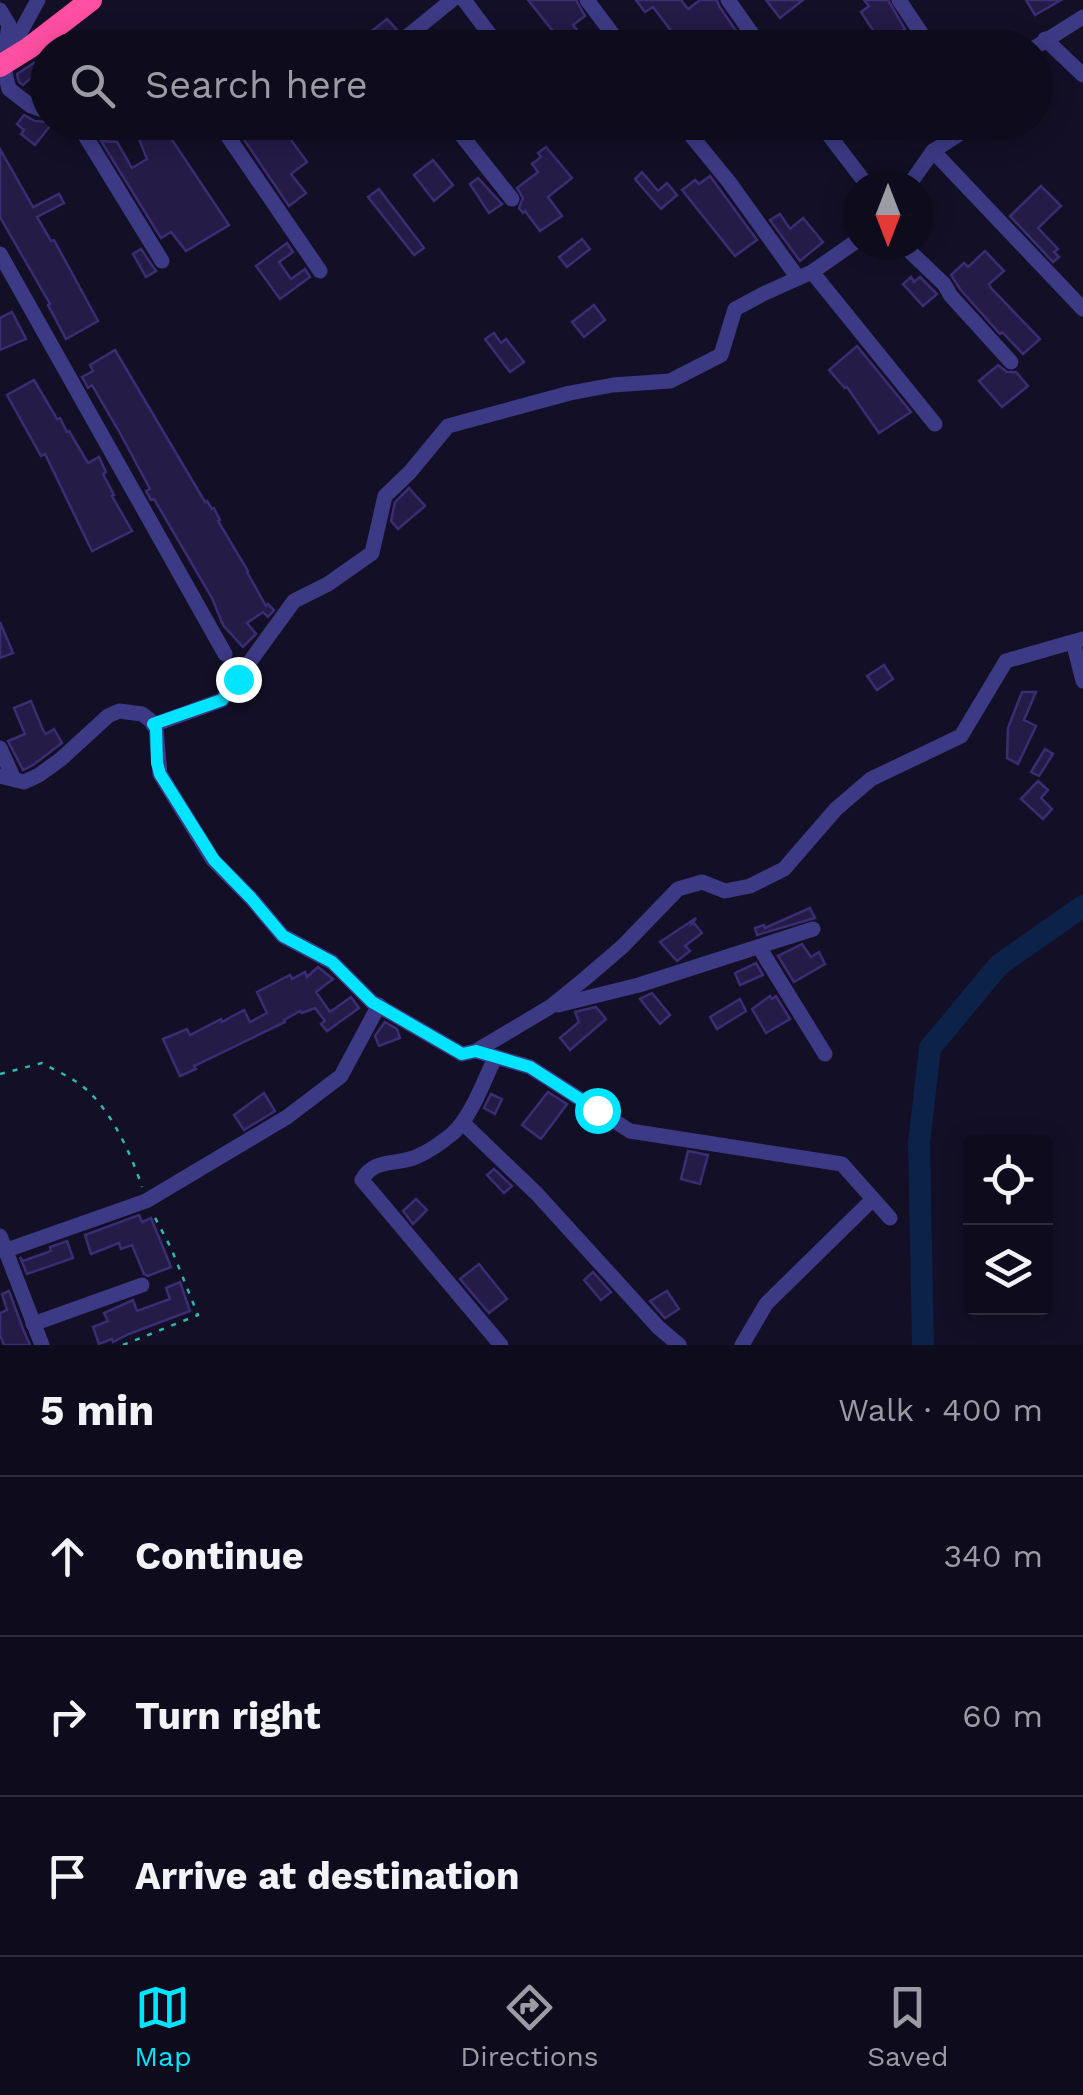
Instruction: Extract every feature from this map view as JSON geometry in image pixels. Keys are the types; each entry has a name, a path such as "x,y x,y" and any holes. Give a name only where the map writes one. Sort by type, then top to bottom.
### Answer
{"highway":[{"path":"49,30 91,0"},
{"path":"1,65 30,44"}],"street":[{"path":"1,65 38,0"},
{"path":"415,30 452,0"},
{"path":"464,0 486,30"},
{"path":"587,0 610,30"},
{"path":"728,0 749,30"},
{"path":"899,0 919,30"},
{"path":"0,10 10,25 1,65 8,89 30,105"},
{"path":"1053,35 1083,17"},
{"path":"1053,53 1083,75"},
{"path":"87,140 162,261"},
{"path":"230,140 320,271"},
{"path":"466,140 512,199"},
{"path":"695,140 805,275 936,424"},
{"path":"833,140 856,170"},
{"path":"919,170 933,152 951,140"},
{"path":"933,152 1083,309"},
{"path":"153,724 222,700 294,601 372,554 385,496 448,426 570,393 613,385 670,382 721,355 734,309 805,275 843,250"},
{"path":"0,254 225,654"},
{"path":"919,260 1011,362"},
{"path":"0,748 7,778 24,782 60,759 108,716 119,711 142,714 156,728 160,774 214,860 283,936 332,962 372,1002 462,1054 476,1051 550,1007 623,946 678,888 702,882 725,891 750,886 784,870 836,809 871,779 961,736 1006,661 1078,641 1083,682"},
{"path":"550,1007 640,985 813,928"},
{"path":"759,947 825,1054"},
{"path":"42,1345 2,1244 146,1201 287,1117 342,1076 379,1006"},
{"path":"476,1051 530,1067 630,1130 842,1164 890,1218"},
{"path":"494,1058 463,1123 454,1133 417,1157 376,1165 362,1180 500,1345"},
{"path":"463,1123 537,1194 679,1345"},
{"path":"742,1345 766,1304 873,1199"},
{"path":"34,1324 142,1285"}],"building":[{"path":"528,0 576,0 585,16 573,25 577,30 552,30"},
{"path":"636,0 681,0 688,9 700,0 717,0 736,30 670,30 653,7 645,12"},
{"path":"766,0 803,0 780,18"},
{"path":"864,0 888,0 905,29 873,30 861,12 869,6"},
{"path":"1026,0 1061,0 1035,15"},
{"path":"387,19 397,30 373,30"},
{"path":"30,66 30,79 23,85 17,74"},
{"path":"24,115 30,118 30,140 39,140 35,145 21,134 24,130 17,124"},
{"path":"139,140 172,140 229,225 186,251 171,232 161,238 101,141 117,142 132,168 147,159"},
{"path":"244,140 291,140 307,162 291,174 306,193 289,206"},
{"path":"546,147 572,178 548,197 562,216 540,231 519,208 523,198 517,188 538,172 532,164"},
{"path":"0,149 33,207 59,194 64,203 37,217 51,241 54,240 98,321 66,339 0,217"},
{"path":"433,160 453,185 434,201 414,175"},
{"path":"642,172 658,191 667,183 677,195 661,209 635,179"},
{"path":"710,176 757,240 735,256 682,190 695,180 699,184"},
{"path":"478,178 502,204 489,213 470,184"},
{"path":"1041,186 1061,206 1038,228 1058,249 1054,252 1059,257 1053,262 1010,216"},
{"path":"379,189 424,248 414,255 368,197"},
{"path":"780,214 790,229 803,218 823,242 800,261 770,220"},
{"path":"582,239 590,249 567,267 559,257"},
{"path":"287,243 293,252 279,262 291,279 305,269 310,277 280,299 256,266"},
{"path":"141,249 156,271 146,277 133,254"},
{"path":"985,251 1004,271 989,284 991,288 1040,339 1023,354 1000,334 951,275 964,263 968,267"},
{"path":"911,277 914,282 920,277 937,294 923,306 903,284"},
{"path":"594,305 605,320 584,337 572,322"},
{"path":"12,312 26,339 0,350 0,318"},
{"path":"494,333 501,343 506,339 524,362 510,372 485,339"},
{"path":"857,346 911,412 879,433 847,387 829,370"},
{"path":"115,350 205,502 214,508 266,606 274,610 268,617 263,612 247,623 256,634 243,647 223,625 212,598 146,491 150,489 120,433 92,385 88,388 82,377 93,371 90,365"},
{"path":"998,365 1007,372 1016,372 1028,386 1002,407 979,381"},
{"path":"34,380 88,463 99,457 112,496 132,531 92,551 45,454 41,456 7,395"},
{"path":"409,488 425,506 398,529 391,521 395,502"},
{"path":"0,622 13,653 0,658"},
{"path":"884,665 893,679 877,690 867,676"},
{"path":"1022,692 1036,692 1024,720 1036,726 1018,764 1007,758 1008,728"},
{"path":"31,701 43,730 46,734 54,729 62,743 23,770 8,741 25,734 14,708"},
{"path":"1045,749 1053,754 1039,776 1031,772"},
{"path":"1038,781 1048,790 1041,798 1052,809 1043,819 1021,799"},
{"path":"810,908 815,918 757,935 755,928 765,928"},
{"path":"696,918 692,924 702,933 685,946 690,951 677,961 660,942"},
{"path":"802,944 811,957 819,952 825,964 794,982 778,956"},
{"path":"756,963 763,975 740,985 735,973"},
{"path":"318,967 333,979 316,992 330,1012 351,997 359,1008 327,1031 315,1008 300,1011 180,1076 163,1039 187,1029 190,1035 244,1010 250,1022 267,1013 257,992 290,975 292,979 305,972 307,977"},
{"path":"652,993 670,1015 660,1024 640,999"},
{"path":"776,996 790,1019 766,1033 752,1009"},
{"path":"740,999 746,1011 717,1029 710,1017"},
{"path":"596,1007 606,1019 570,1050 560,1038 579,1022 575,1012"},
{"path":"385,1022 397,1029 400,1038 379,1046 375,1036"},
{"path":"548,1092 567,1104 541,1139 522,1125"},
{"path":"264,1093 275,1111 244,1130 234,1115"},
{"path":"491,1094 502,1099 495,1114 484,1108"},
{"path":"688,1151 708,1155 700,1184 681,1179"},
{"path":"494,1169 512,1186 504,1193 487,1175"},
{"path":"416,1199 427,1210 413,1224 403,1211"},
{"path":"139,1215 142,1222 151,1218 171,1267 144,1274 132,1245 121,1249 119,1243 91,1254 85,1235"},
{"path":"67,1241 73,1258 27,1274 20,1257 23,1261"},
{"path":"479,1264 507,1299 489,1313 460,1279"},
{"path":"593,1272 611,1292 601,1300 584,1280"},
{"path":"180,1282 190,1311 99,1344 93,1327 108,1321 104,1313 133,1300 137,1311 170,1299 166,1288"},
{"path":"9,1291 30,1345 4,1345 0,1335 0,1313 7,1310 2,1294"},
{"path":"667,1291 679,1309 665,1318 650,1301"}],"waterway":[{"path":"923,1345 919,1143 930,1048 999,965 1083,906"}],"route":[{"path":"238,679 222,700 153,724 160,774 214,860 283,936 332,962 372,1002 462,1054 476,1051 530,1067 597,1110"}]}
